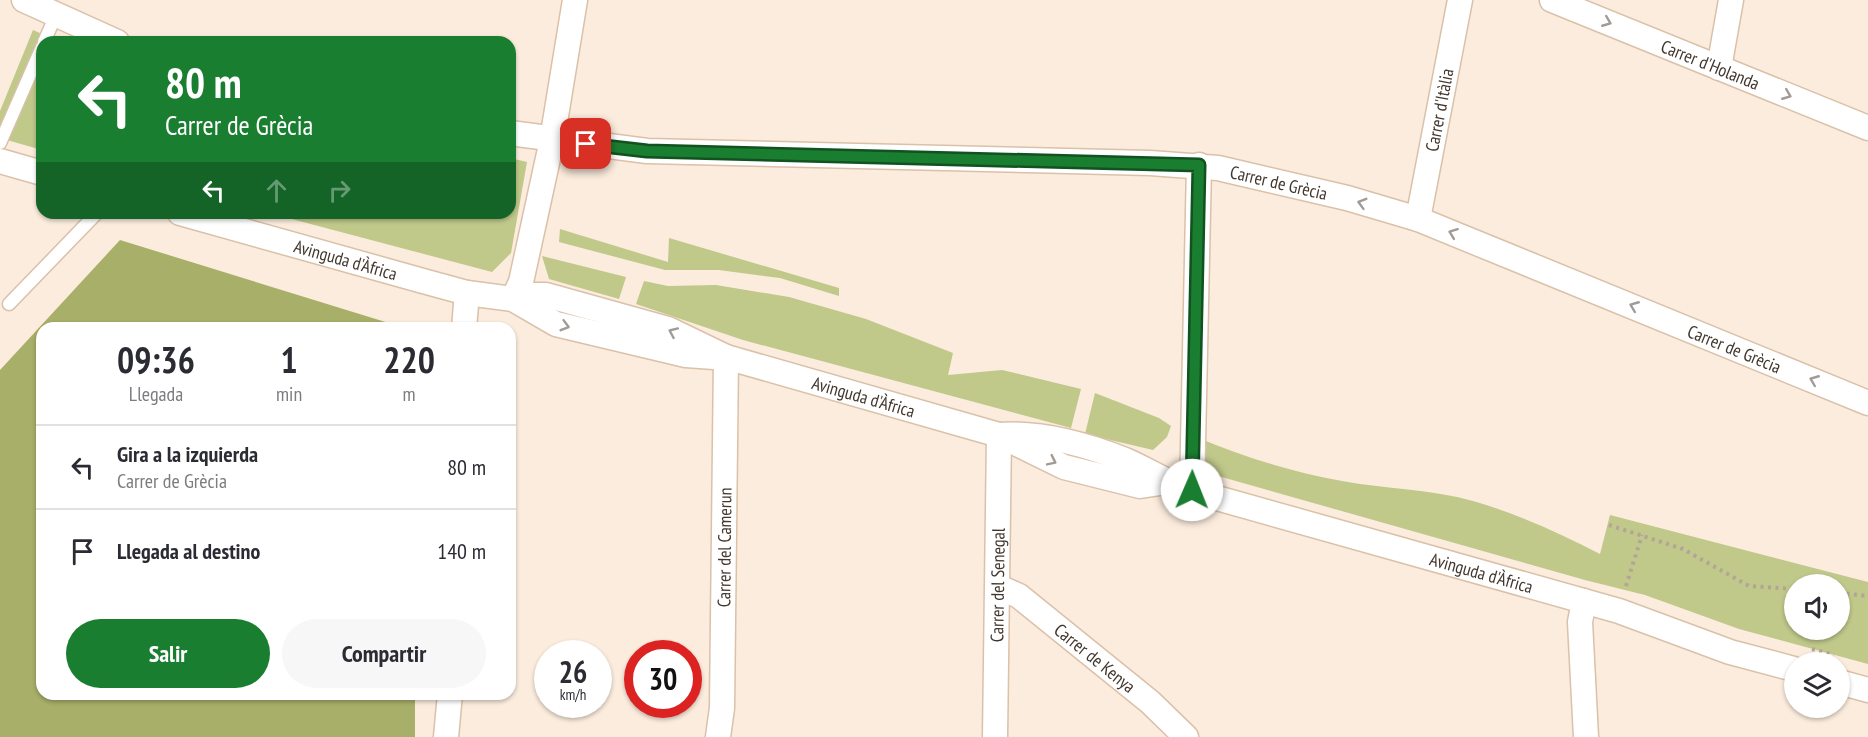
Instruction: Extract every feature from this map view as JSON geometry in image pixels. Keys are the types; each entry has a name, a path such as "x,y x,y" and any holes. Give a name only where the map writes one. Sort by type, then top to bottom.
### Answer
{"street":[{"path":"24,0 103,36"},
{"path":"513,299 521,282 552,140 574,0"},
{"name":"Carrer d'Itàlia","path":"1418,219 1460,0"},
{"name":"Carrer d'Holanda","path":"1552,0 1868,128"},
{"path":"1719,68 1731,0"},
{"name":"Carrer de Grècia","path":"516,134 647,151 1199,165 1347,198 1418,219 1868,403"},
{"path":"0,161 36,171"},
{"path":"1192,490 1199,165"},
{"name":"Avinguda d'Àfrica","path":"202,219 467,293 513,299 556,324 686,356 726,357 999,435 1064,467 1140,486 1167,482 1652,621 1730,652 1784,666"},
{"path":"465,322 467,293"},
{"name":"Carrer del Camerun","path":"718,737 722,708 726,357"},
{"name":"Carrer del Senegal","path":"995,737 999,587 999,435"},
{"name":"Carrer de Kenya","path":"999,587 1019,596 1150,702 1186,737"},
{"path":"1584,601 1580,622 1586,737"},
{"path":"1850,685 1868,690"},
{"path":"446,737 449,700"}],"lane":[{"path":"47,36 56,15"},
{"path":"0,143 36,61"},
{"path":"9,304 91,219"}],"path":[{"path":"1609,525 1683,549 1749,586 1784,588"},
{"path":"1624,594 1642,535"},
{"path":"1850,594 1868,596"}],"green space":[{"path":"33,30 46,36 36,36 36,148 0,138 0,111"},
{"path":"516,159 527,162 511,253 492,272 292,219 516,219"},
{"path":"560,229 668,262 669,238 839,288 839,296 780,278 719,270 665,270 559,242"},
{"path":"120,240 386,322 44,322"},
{"path":"542,256 626,277 619,299 549,279"},
{"path":"644,281 668,286 716,285 789,297 866,319 953,353 948,375 1002,370 1081,389 1071,428 743,340 636,304"},
{"path":"36,331 36,700 415,700 415,737 0,737 0,370"},
{"path":"1095,393 1159,418 1171,426 1167,437 1153,450 1085,434"},
{"path":"1201,439 1270,464 1306,473 1358,484 1441,494 1473,501 1538,524 1600,554 1610,515 1837,574 1784,574 1784,640 1850,640 1850,577 1868,582 1868,664 1850,659 1850,652 1824,652 1739,629 1645,595 1204,472"}],"route":[{"path":"586,144 647,151 1199,165 1192,490"}]}
